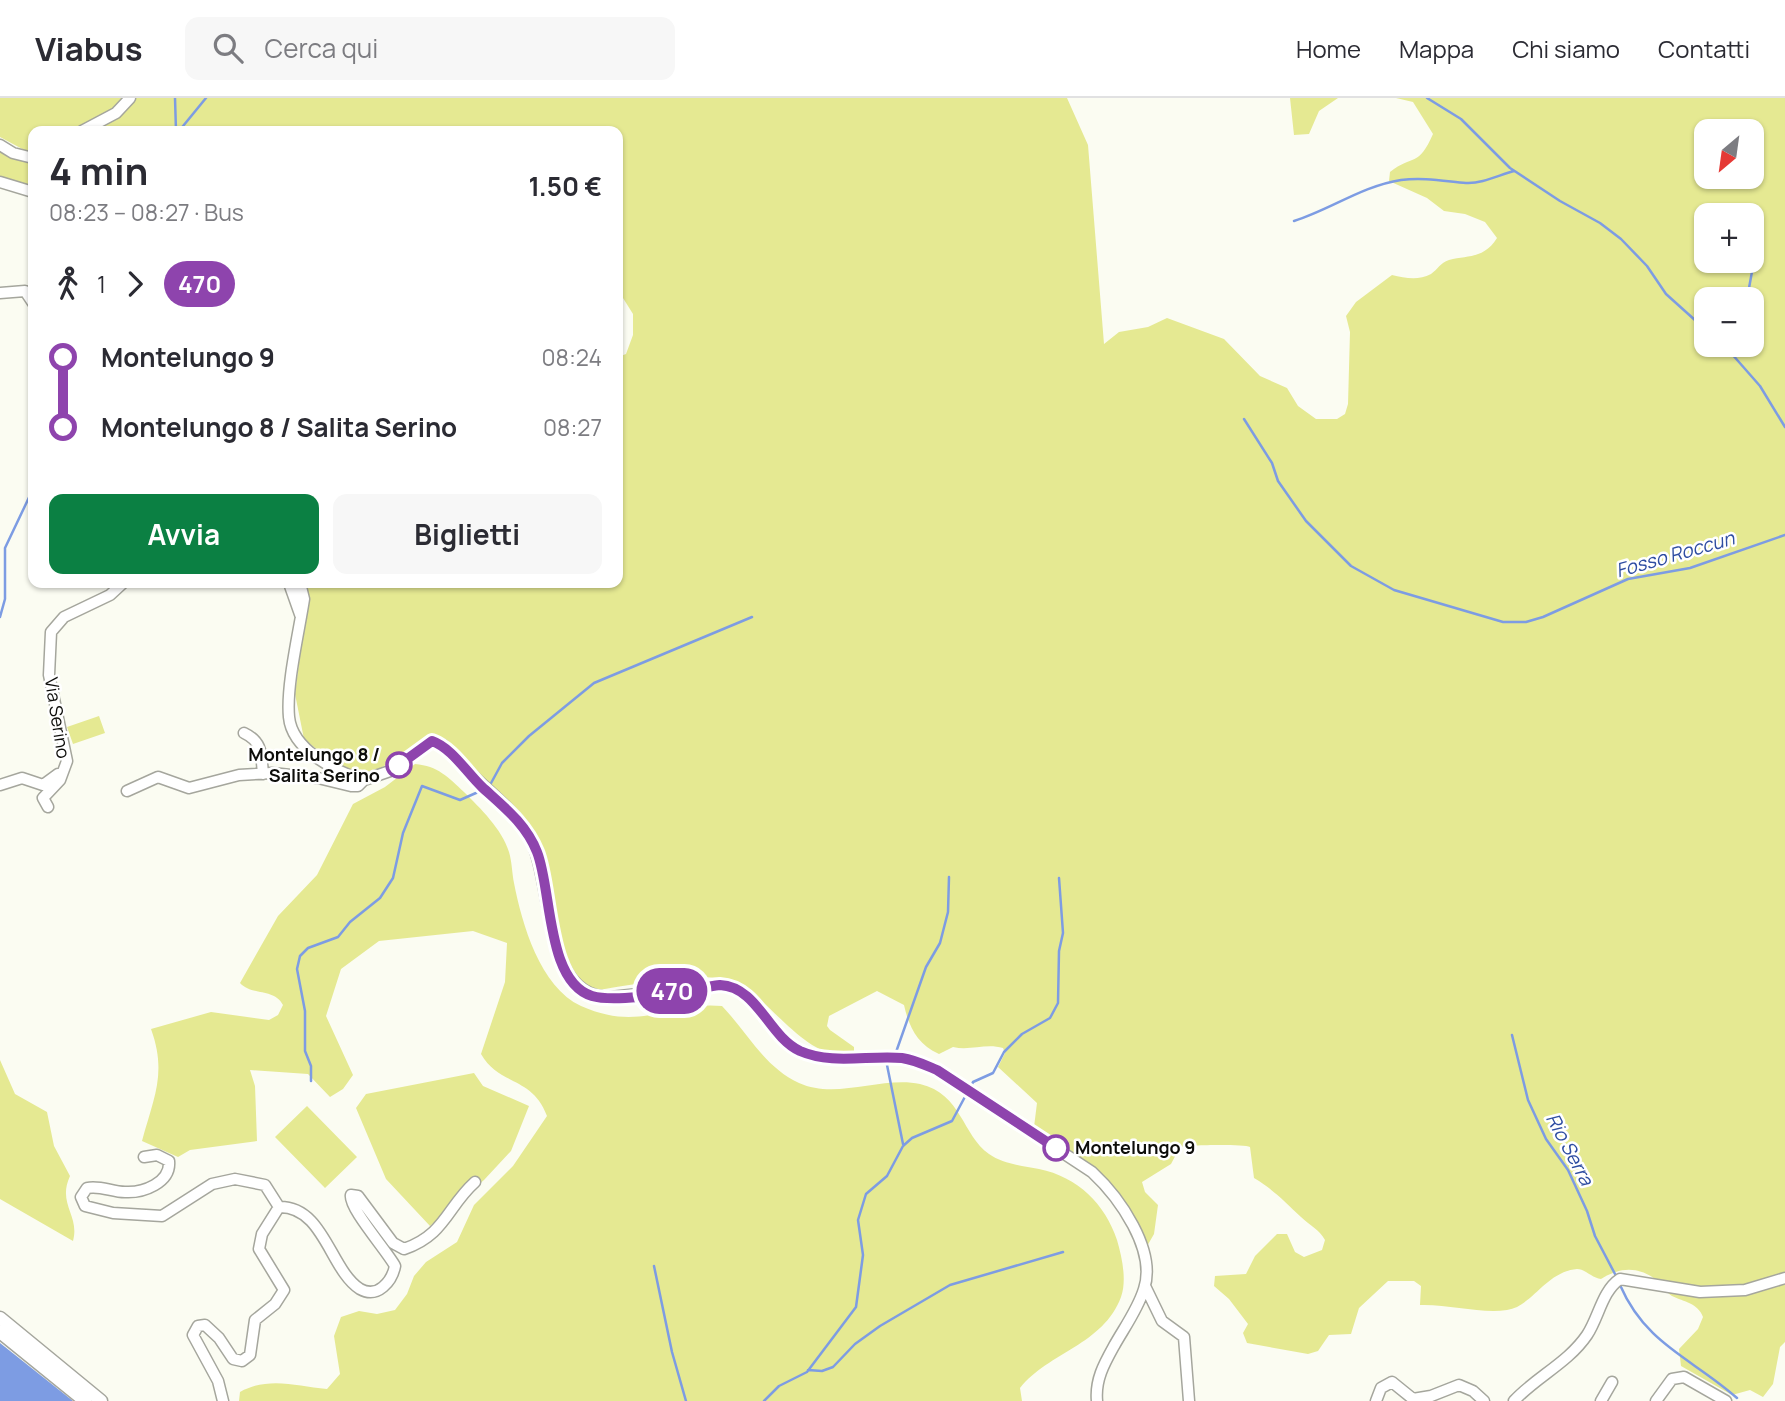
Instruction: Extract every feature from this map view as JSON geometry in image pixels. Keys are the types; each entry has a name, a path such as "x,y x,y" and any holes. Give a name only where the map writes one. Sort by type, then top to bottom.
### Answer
{"main road":[{"path":"0,1318 101,1401"},
{"path":"0,1332 85,1401"}],"street":[{"path":"91,126 116,113 130,98"},
{"path":"0,145 13,153 28,157"},
{"path":"0,182 28,190"},
{"path":"0,293 25,290 28,295"},
{"name":"Via Serino","path":"48,807 43,798 61,780 66,754 49,675 51,632 64,617 110,595 118,588"},
{"path":"291,588 301,617"},
{"path":"301,588 304,599 289,719 300,742 319,758 346,775 364,780"},
{"path":"244,733 254,738 262,750 263,774"},
{"path":"127,791 158,777 189,788 239,775 263,774 288,774 358,786 364,780 390,771 432,741 443,745 527,832 541,865 559,958 581,990 594,996 611,997 729,986 743,993 781,1039 800,1051 835,1058 901,1058 937,1070 1092,1172 1121,1203 1142,1247 1145,1286 1162,1321 1184,1338 1189,1401"},
{"name":"Via Serino","path":"0,785 22,778 43,785 65,768"},
{"path":"144,1157 157,1155 169,1161 163,1181 127,1192 91,1187 83,1192 81,1197 85,1206 113,1213 162,1216 203,1187 236,1179 265,1185 279,1207 289,1209 309,1220 349,1278 360,1289 373,1291 380,1290 390,1280 395,1266 382,1244 353,1207 351,1195 358,1196 393,1243 404,1249 424,1240 444,1222 462,1193 475,1182"},
{"path":"223,1401 218,1381 193,1335 198,1326 205,1325 213,1331 233,1359 242,1361 250,1355 255,1320 275,1304 284,1290 258,1249 262,1234 279,1207"},
{"path":"1514,1401 1553,1370 1580,1343 1606,1296 1620,1279 1700,1292 1745,1290 1785,1278"},
{"path":"1097,1401 1098,1379 1145,1286"},
{"path":"1656,1401 1672,1379 1684,1377 1726,1401"},
{"path":"1376,1401 1384,1385 1392,1382 1413,1399 1431,1396 1459,1385 1473,1391 1484,1401"},
{"path":"1601,1401 1612,1382"}],"green space":[{"path":"0,98 125,98 104,116 83,126 28,126 28,151 0,137"},
{"path":"136,98 1067,98 1088,145 1104,344 1119,332 1148,327 1167,318 1224,339 1260,376 1287,388 1298,406 1316,419 1337,419 1345,414 1348,404 1350,332 1346,316 1356,302 1392,275 1421,278 1431,274 1446,261 1487,250 1497,238 1485,222 1465,214 1444,211 1427,198 1389,181 1390,172 1419,156 1433,134 1413,102 1396,98 1785,98 1785,1342 1780,1347 1773,1384 1763,1397 1750,1390 1732,1395 1681,1366 1679,1349 1698,1329 1703,1317 1701,1312 1670,1295 1654,1278 1631,1270 1616,1272 1601,1279 1580,1269 1566,1271 1516,1307 1497,1311 1420,1305 1421,1286 1414,1281 1388,1281 1359,1308 1351,1334 1329,1335 1318,1351 1308,1354 1247,1343 1243,1333 1248,1324 1229,1299 1214,1286 1215,1276 1246,1274 1255,1256 1277,1234 1287,1234 1295,1252 1304,1257 1322,1250 1325,1240 1279,1196 1254,1178 1250,1147 1180,1147 1171,1164 1142,1182 1145,1192 1158,1205 1154,1234 1146,1248 1129,1208 1116,1192 1086,1164 1034,1127 1037,1103 998,1067 1005,1053 1003,1048 953,1047 939,1054 915,1034 904,1005 877,991 829,1016 827,1026 830,1030 854,1047 854,1052 842,1055 816,1047 790,1028 753,994 721,978 687,978 597,990 579,978 567,964 560,947 547,868 534,835 496,791 441,738 427,737 391,762 365,772 339,765 304,739 295,694 304,623 303,588 623,588 623,355 626,354 633,335 633,314 623,298 623,126 101,126 122,115"},
{"path":"1290,98 1338,98 1319,111 1309,134 1294,135"},
{"path":"0,148 12,157 28,161 28,186 0,178"},
{"path":"99,716 105,733 73,744 67,727"},
{"path":"415,764 430,767 448,777 496,827 509,852 517,899 535,953 554,985 567,997 602,1014 621,1017 722,1006 766,1059 799,1083 813,1088 844,1089 905,1082 934,1089 945,1096 980,1146 989,1154 1007,1162 1066,1178 1078,1185 1097,1204 1112,1227 1123,1268 1123,1290 1113,1313 1089,1337 1032,1376 1020,1388 1022,1401 239,1401 240,1392 261,1384 283,1383 327,1389 340,1374 334,1336 341,1317 359,1311 377,1314 395,1310 407,1294 414,1276 426,1262 457,1242 474,1205 513,1166 547,1116 533,1094 497,1072 481,1054 505,982 507,943 473,931 379,941 341,969 326,1016 353,1075 343,1089 330,1097 308,1074 250,1070 255,1086 257,1141 190,1150 178,1157 142,1141 157,1085 158,1059 151,1029 211,1012 269,1020 278,1015 283,1005 279,1000 240,983 278,916 317,875 353,804 385,787"},
{"path":"0,1060 15,1094 47,1112 54,1146 70,1176 66,1194 74,1224 73,1241 0,1199"},
{"path":"474,1073 483,1086 529,1106 511,1151 484,1180 430,1226 386,1179 356,1108 366,1094"},
{"path":"307,1106 357,1157 325,1188 275,1137"}],"water":[{"path":"0,1343 73,1401 0,1401"}],"waterway":[{"path":"175,98 176,126"},
{"path":"183,126 206,98"},
{"path":"1427,98 1461,119 1510,168 1600,223 1621,239 1647,266 1666,294 1694,319"},
{"path":"1294,221 1387,183 1417,179 1472,183 1514,171"},
{"path":"1749,287 1752,273"},
{"path":"1735,357 1760,386 1785,427"},
{"name":"Fosso Roccun","path":"1244,419 1272,463 1278,481 1306,521 1351,566 1394,590 1503,622 1526,622 1543,617 1628,579 1690,568 1785,535"},
{"path":"0,617 5,599 5,548 28,500"},
{"path":"490,785 502,763 529,736 594,683 752,617"},
{"path":"311,1081 311,1066 305,1051 305,1011 297,969 300,956 308,948 338,937 350,922 380,898 393,878 403,833 422,786 460,800 485,789"},
{"path":"895,1055 926,967 940,943 948,912 949,877"},
{"path":"971,1087 973,1082 993,1073 1004,1052 1022,1034 1050,1018 1058,1003 1059,951 1063,933 1059,878"},
{"name":"Rio Serra","path":"1512,1035 1528,1100 1546,1139 1568,1170 1595,1236 1615,1274"},
{"path":"892,1062 887,1065 903,1144"},
{"path":"764,1401 779,1386 807,1372 856,1307 863,1255 858,1220 866,1194 887,1176 903,1146 912,1138 952,1121 967,1093"},
{"path":"808,1370 822,1371 833,1367 855,1344 880,1326 950,1285 1063,1252"},
{"path":"654,1266 672,1352 686,1401"},
{"name":"Rio Serra","path":"1620,1285 1643,1322 1657,1337 1737,1398"}],"bus line":[{"name":"470","path":"399,765 432,741 443,745 472,778 518,820 537,851 547,889 559,958 576,985 587,994 603,997 729,986 743,993 781,1039 800,1051 835,1058 901,1058 916,1061 937,1070 1056,1148"}],"place":[{"name":"Montelungo 8 / Salita Serino","path":"399,765"},
{"name":"Montelungo 9","path":"1056,1148"}]}
